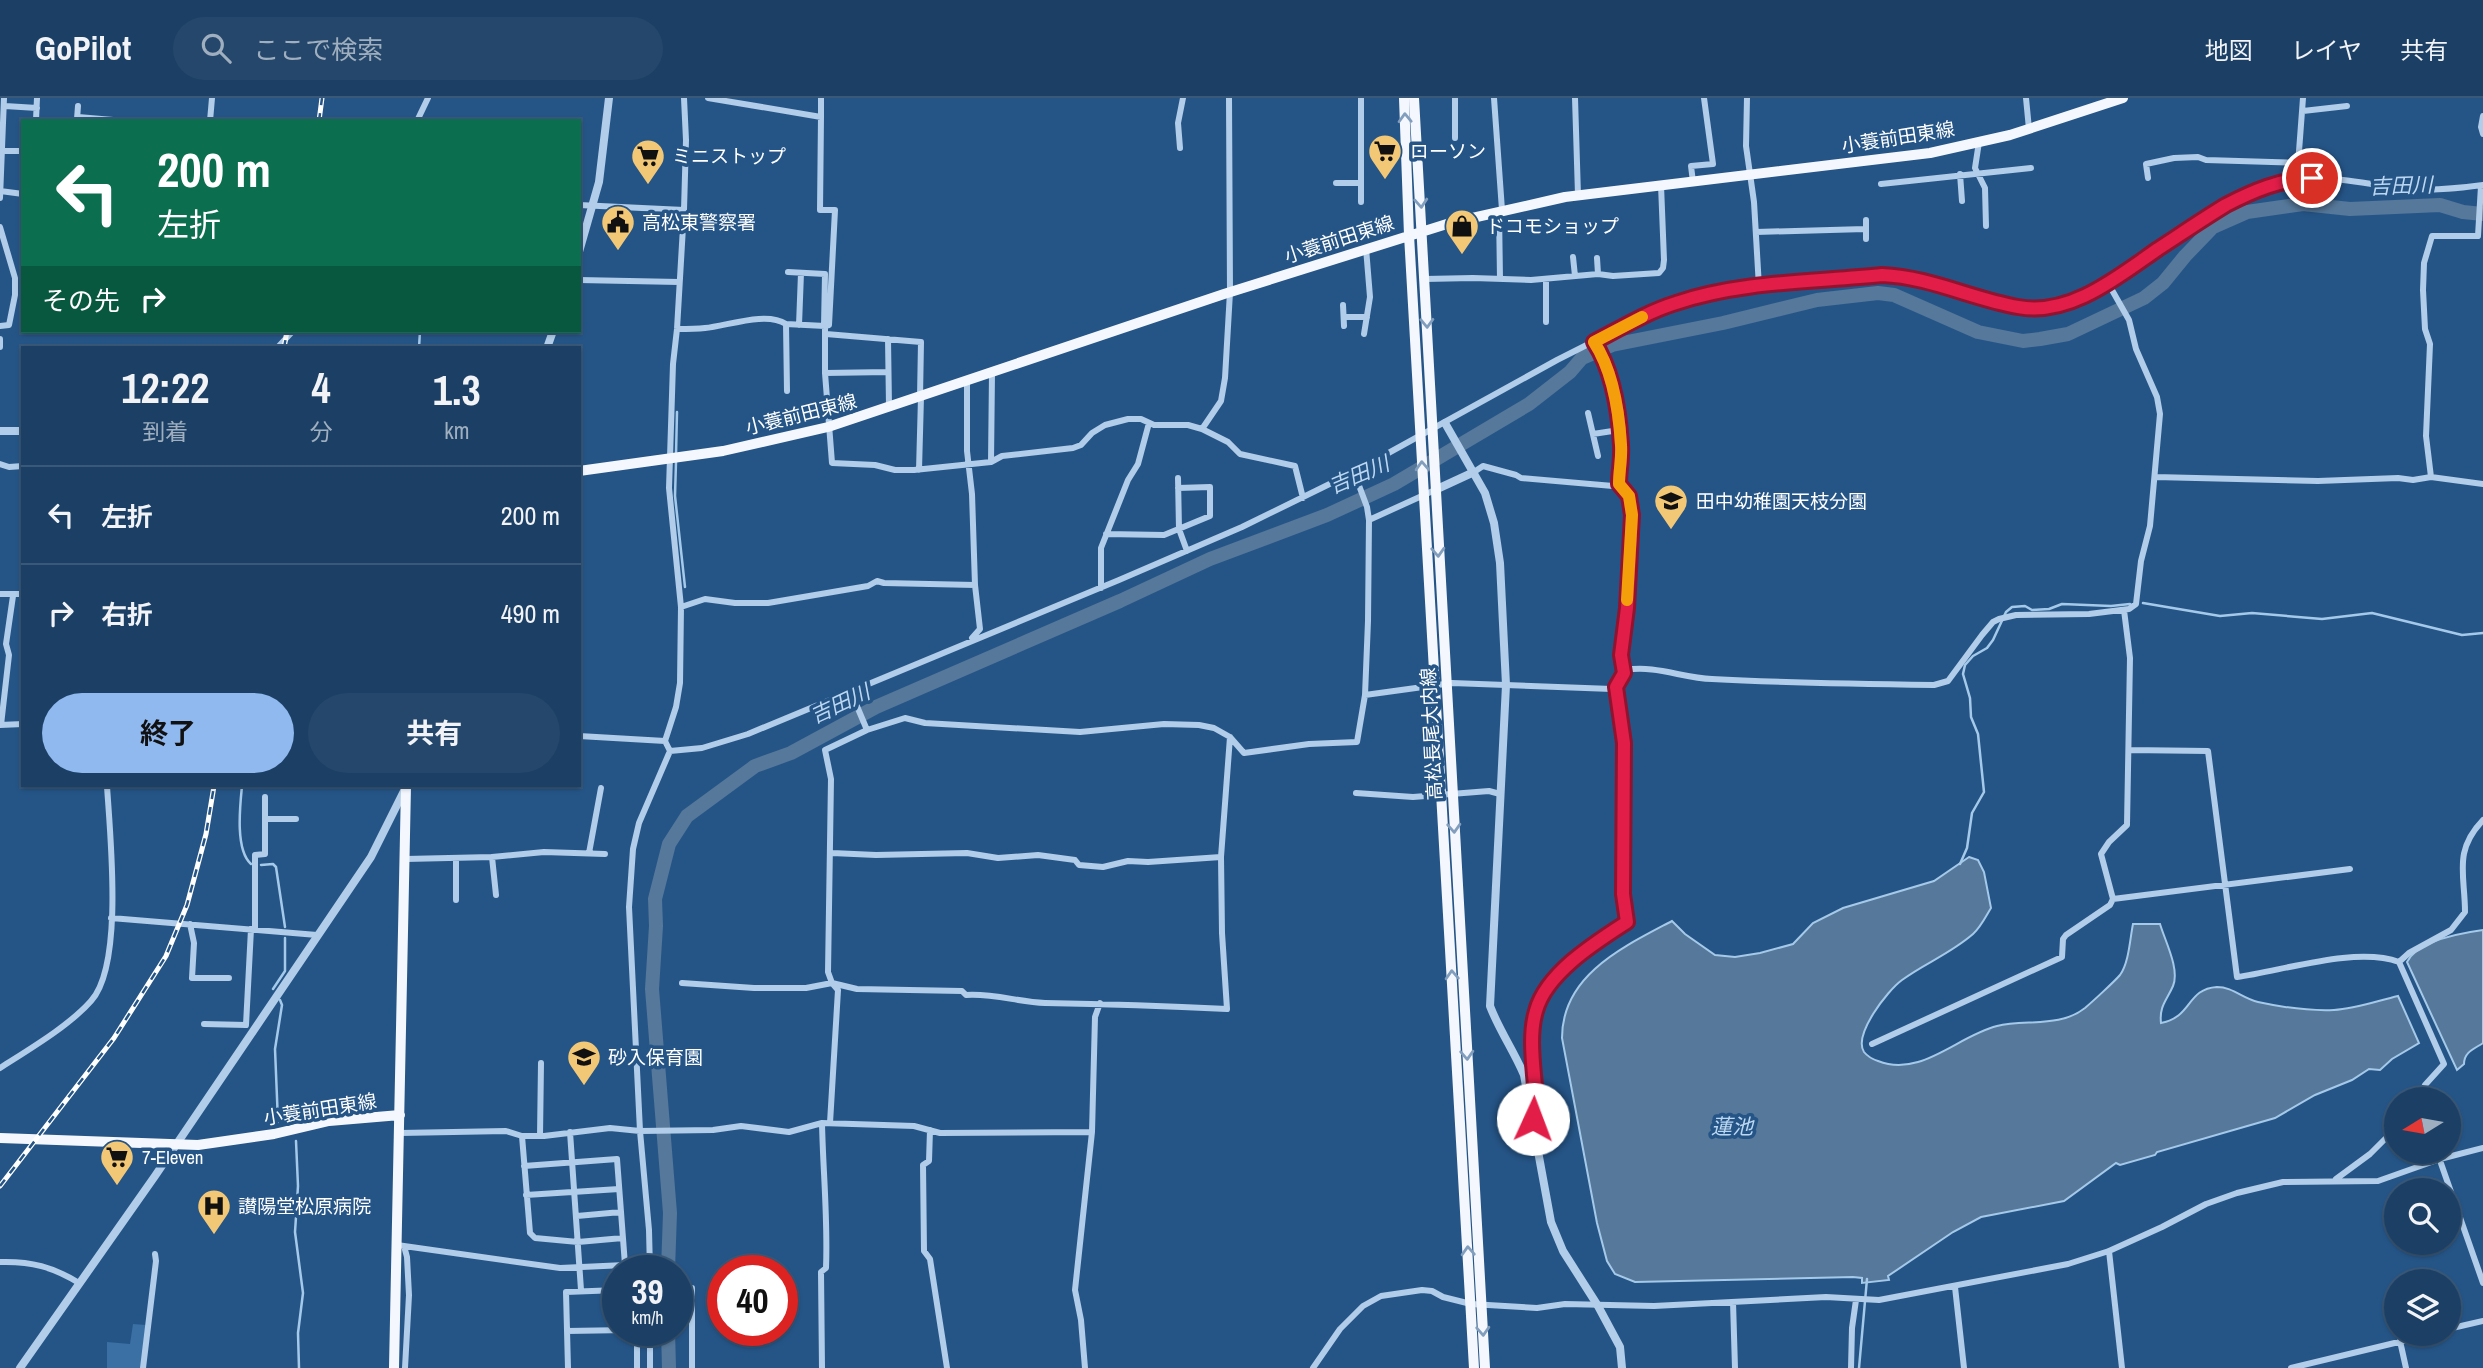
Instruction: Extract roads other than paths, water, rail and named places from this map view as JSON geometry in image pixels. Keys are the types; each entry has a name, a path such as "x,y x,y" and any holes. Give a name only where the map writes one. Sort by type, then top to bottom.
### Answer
{"main road":[{"name":"高松長尾大内線","path":"1404,98 1409,235 1426,436 1476,1304 1485,1368"},
{"name":"高松長尾大内線","path":"1415,98 1425,279 1426,436"},
{"name":"小蓑前田東線","path":"581,471 723,451 828,427 1366,248 1501,211 1578,195 1930,153 2029,129 2123,98"},
{"name":"小蓑前田東線","path":"0,1138 134,1141 176,1145 238,1140 329,1121 400,1115 406,787"},
{"path":"394,1368 401,1245 400,1115"},
{"name":"高松長尾大内線","path":"1474,1368 1476,1304"}],"street":[{"path":"36,119 37,98"},
{"path":"210,119 212,98"},
{"path":"418,119 428,98"},
{"path":"581,245 599,182 609,98"},
{"path":"650,1255 629,929 630,873 639,823 670,751 665,741 676,707 680,683 681,607 671,526 670,459 673,364 684,210 684,98"},
{"path":"708,98 821,117"},
{"path":"821,98 820,210 835,210 830,325 825,329"},
{"path":"1180,148 1178,123 1183,98"},
{"path":"1202,429 1221,401 1225,378 1230,292 1229,98"},
{"path":"1361,98 1361,202"},
{"path":"1455,98 1455,138"},
{"path":"1494,98 1501,211 1500,279"},
{"path":"1575,98 1578,195"},
{"path":"1693,182 1691,166 1713,164 1704,98"},
{"path":"1747,98 1746,146 1759,287"},
{"path":"2026,98 2029,129"},
{"path":"2297,178 2303,98"},
{"path":"0,198 5,102 37,108"},
{"path":"77,119 78,106"},
{"path":"2303,111 2347,106"},
{"path":"2483,116 2483,134"},
{"path":"1979,142 1976,173 1984,188 1986,226"},
{"path":"1,151 21,151"},
{"path":"2148,178 2146,164 2174,158 2300,163"},
{"path":"1881,184 2031,168"},
{"path":"1960,174 1962,201"},
{"path":"670,751 702,748 726,742 1187,551 1303,498 1447,426 1557,360 1596,345 1648,314 1675,303 1712,293 1882,275 1902,276 1941,285 2015,307 2038,309 2068,303 2110,287 2226,205 2255,191 2297,178 2343,179 2415,189 2482,186 2478,236 2432,236 2426,255 2423,290 2425,328 2430,344 2426,436 2431,477"},
{"path":"1336,183 1361,183"},
{"path":"1425,279 1546,280 1598,274 1613,276 1659,273 1663,268 1661,185"},
{"path":"0,191 21,194"},
{"path":"581,205 684,210"},
{"path":"1866,220 1866,239"},
{"path":"0,227 10,257 15,295 9,325 0,326"},
{"path":"1756,232 1866,229"},
{"path":"1364,334 1370,297 1366,248"},
{"path":"1573,257 1575,276"},
{"path":"1597,258 1598,274"},
{"path":"788,272 825,274 825,373 831,463 919,470 992,461 1002,456 1081,445 1092,433 1105,425 1128,419 1141,419 1154,425 1188,425 1202,429 1228,442 1240,453 1295,466 1303,498"},
{"path":"799,325 801,273"},
{"path":"581,279 679,282"},
{"path":"1546,280 1546,322"},
{"path":"1529,1094 1535,1086 1533,1027 1538,1003 1550,983 1595,942 1627,922 1623,894 1624,743 1616,687 1624,673 1633,669 1650,669 1709,679 1813,684 1934,685 1948,681 1982,635 2002,619 2016,615 2089,614 2134,607 2138,600 2139,576 2150,526 2159,406 2136,349 2129,320 2110,287"},
{"path":"1343,305 1344,326"},
{"path":"1344,317 1367,317"},
{"path":"677,330 748,320 781,321 786,324 920,342 919,470"},
{"path":"786,324 787,391"},
{"path":"279,346 291,333"},
{"path":"0,347 1,339"},
{"path":"888,339 889,408"},
{"path":"1596,345 1613,387 1621,446 1619,484 1629,496 1632,515 1627,608 1621,655 1624,673"},
{"path":"825,373 888,372"},
{"path":"992,373 992,461"},
{"path":"967,381 968,463 980,629 968,642"},
{"path":"1588,413 1598,456"},
{"path":"1101,588 1101,548 1128,480 1138,464 1149,423"},
{"path":"1447,426 1485,493 1494,523 1501,575 1506,685 1490,1006 1497,1025 1515,1052 1524,1075 1551,1222 1563,1251 1620,1347 1622,1368"},
{"path":"1593,434 1619,430"},
{"path":"0,431 21,431"},
{"path":"0,464 21,466"},
{"path":"1369,520 1471,468 1483,466 1521,478 1613,486 1619,484"},
{"path":"822,1368 821,1272 826,1268 828,1219 823,1187 838,990 828,972 832,853 831,779 825,750 867,730 905,719 925,723 1080,732 1164,724 1199,725 1214,728 1230,737 1244,753 1309,744 1357,742 1365,695 1369,520 1367,506 1354,472"},
{"path":"2155,477 2318,481 2398,478 2413,480 2431,477 2483,484"},
{"path":"1178,478 1179,529 1187,551"},
{"path":"1106,534 1164,535 1210,516 1209,487 1178,488"},
{"path":"681,607 705,598 735,603 768,603 868,586 877,580 884,583 975,585"},
{"path":"0,594 21,594"},
{"path":"13,596 6,644 9,655 1,724 21,724"},
{"path":"1872,1044 2062,957 2063,939 2066,935 2110,905 2113,899 2101,854 2127,825 2130,658 2124,610"},
{"path":"1365,695 1441,684 1606,689 1616,687"},
{"path":"851,692 867,730"},
{"path":"581,736 665,741"},
{"path":"682,983 806,988 832,983 857,989 938,989 962,991 965,995 984,993 1042,1003 1227,1009 1221,857 1230,737"},
{"path":"2129,750 2208,751 2237,977 2346,958 2373,956 2399,962"},
{"path":"0,1068 40,1043 91,1002 101,986 106,972 112,929 107,787"},
{"path":"20,1368 176,1145 250,1027 371,857 406,787"},
{"path":"589,853 601,788"},
{"path":"1356,793 1413,797 1489,791 1500,794"},
{"path":"250,1027 255,855 265,854 265,797"},
{"path":"265,819 296,819"},
{"path":"2399,962 2409,953 2451,930 2465,912 2461,857 2467,841 2483,820"},
{"path":"406,859 492,857 544,852 605,854"},
{"path":"832,853 967,853 998,858 1038,855 1075,860 1079,865 1103,867 1128,861 1221,857"},
{"path":"492,857 496,895"},
{"path":"456,858 456,900"},
{"path":"2113,899 2350,869"},
{"path":"111,918 317,935"},
{"path":"190,924 194,943 192,978 229,978"},
{"path":"2399,962 2444,1064 2424,1087"},
{"path":"1085,1368 1081,1320 1075,1290 1092,1132 1095,1017 1100,1003"},
{"path":"204,1024 250,1027"},
{"path":"540,1136 541,1063"},
{"path":"400,1133 506,1130 522,1136 540,1136 610,1129 713,1130 741,1126 789,1132 826,1123 914,1126 940,1133 1092,1132"},
{"path":"930,1130 929,1161 923,1165 924,1251 930,1259 947,1368"},
{"path":"570,1132 581,1290"},
{"path":"522,1136 530,1233 535,1238 578,1242 623,1238"},
{"path":"2334,1181 2384,1140"},
{"path":"2461,1154 2483,1148"},
{"path":"401,1245 546,1267 625,1265 617,1159 524,1166"},
{"path":"1313,1368 1340,1329 1363,1306 1381,1296 1422,1290 1476,1304 1537,1308 1565,1304 1598,1306 1826,1297 1869,1300 1955,1287 2068,1264 2109,1251 2206,1204 2237,1193 2283,1182 2378,1181 2426,1164"},
{"path":"2442,1164 2483,1283"},
{"path":"526,1195 619,1189"},
{"path":"577,1216 621,1212"},
{"path":"401,1245 407,1257 409,1294 405,1368"},
{"path":"2109,1251 2122,1368"},
{"path":"143,1368 155,1254"},
{"path":"0,1262 32,1262 79,1283"},
{"path":"1955,1287 1965,1368"},
{"path":"568,1368 566,1292 602,1290"},
{"path":"1852,1368 1852,1328 1858,1300"},
{"path":"1733,1302 1735,1368"},
{"path":"2461,1326 2483,1321"},
{"path":"567,1331 602,1330"},
{"path":"637,1346 637,1368"},
{"path":"650,1346 650,1368"},
{"path":"692,1346 692,1368"},
{"path":"2291,1368 2315,1365 2384,1346"},
{"path":"2401,1346 2406,1368"}],"water":[{"name":"蓮池","path":"1969,857 1978,860 1984,872 1991,908 1973,934 1902,980 1880,1003 1863,1035 1864,1052 1872,1059 1894,1065 1909,1064 1939,1054 1997,1026 2054,1021 2075,1014 2120,975 2127,957 2133,924 2160,924 2171,955 2175,979 2162,1008 2161,1023 2179,1015 2200,993 2217,987 2258,1002 2315,1010 2350,1008 2398,996 2419,1043 2392,1059 2380,1070 2369,1069 2275,1118 2120,1165 2116,1163 2064,1201 1981,1217 1953,1232 1888,1276 1889,1280 1862,1283 1862,1278 1853,1277 1635,1282 1615,1274 1607,1261 1597,1223 1562,1038 1565,1016 1572,997 1584,980 1616,953 1672,921 1685,934 1715,955 1735,957 1760,953 1793,944 1813,923 1843,908 1934,881"},
{"path":"2483,930 2483,1043 2468,1054 2464,1064 2457,1070 2407,962 2420,948 2430,943"}],"waterway":[{"name":"吉田川","path":"669,1255 670,1213 652,989 655,899 669,844 687,816 755,766 791,753 876,707 1210,559 1327,515 1394,484 1529,404 1570,372 1582,358 1612,345 1723,323 1817,300 1878,293 1894,295 1978,332 2023,341 2040,339 2068,334 2144,298 2163,283 2213,227 2247,212 2303,204 2350,209 2440,205 2463,212 2483,214"},
{"path":"419,346 420,333"},
{"path":"676,455 677,412"},
{"path":"676,462 675,496 685,587"},
{"path":"2143,603 2220,616 2252,613 2322,619 2372,613 2462,635 2483,633"},
{"path":"1960,864 1967,848 1972,813 1984,792 1978,734 1971,717 1970,698 1963,674 1965,665 1973,656 1987,648 2006,612 2012,607 2025,606 2032,610 2049,609 2062,604 2130,604"},
{"path":"242,787 241,838 246,857 251,864"},
{"path":"261,865 273,864 276,867 285,927"},
{"path":"273,989 285,971 285,938"},
{"path":"278,1122 275,1049 282,1005 280,1000"},
{"path":"296,1141 298,1186 295,1232 303,1293 298,1333 299,1368"},
{"path":"1859,1368 1867,1279"},
{"name":"吉田川","path":"668,1346 669,1368"}],"railway":[{"path":"319,119 322,98"},
{"path":"284,346 287,333"},
{"path":"0,1186 114,1038 166,956 187,905 206,834 214,787"}],"place":[{"name":"ローソン","path":"1385,181"},
{"name":"ミニストップ","path":"648,186"},
{"name":"高松東警察署","path":"618,252"},
{"name":"ドコモショップ","path":"1462,256"},
{"name":"田中幼稚園天枝分園","path":"1671,531"},
{"name":"砂入保育園","path":"584,1087"},
{"name":"7-Eleven","path":"117,1187"},
{"name":"讃陽堂松原病院","path":"214,1236"}]}
